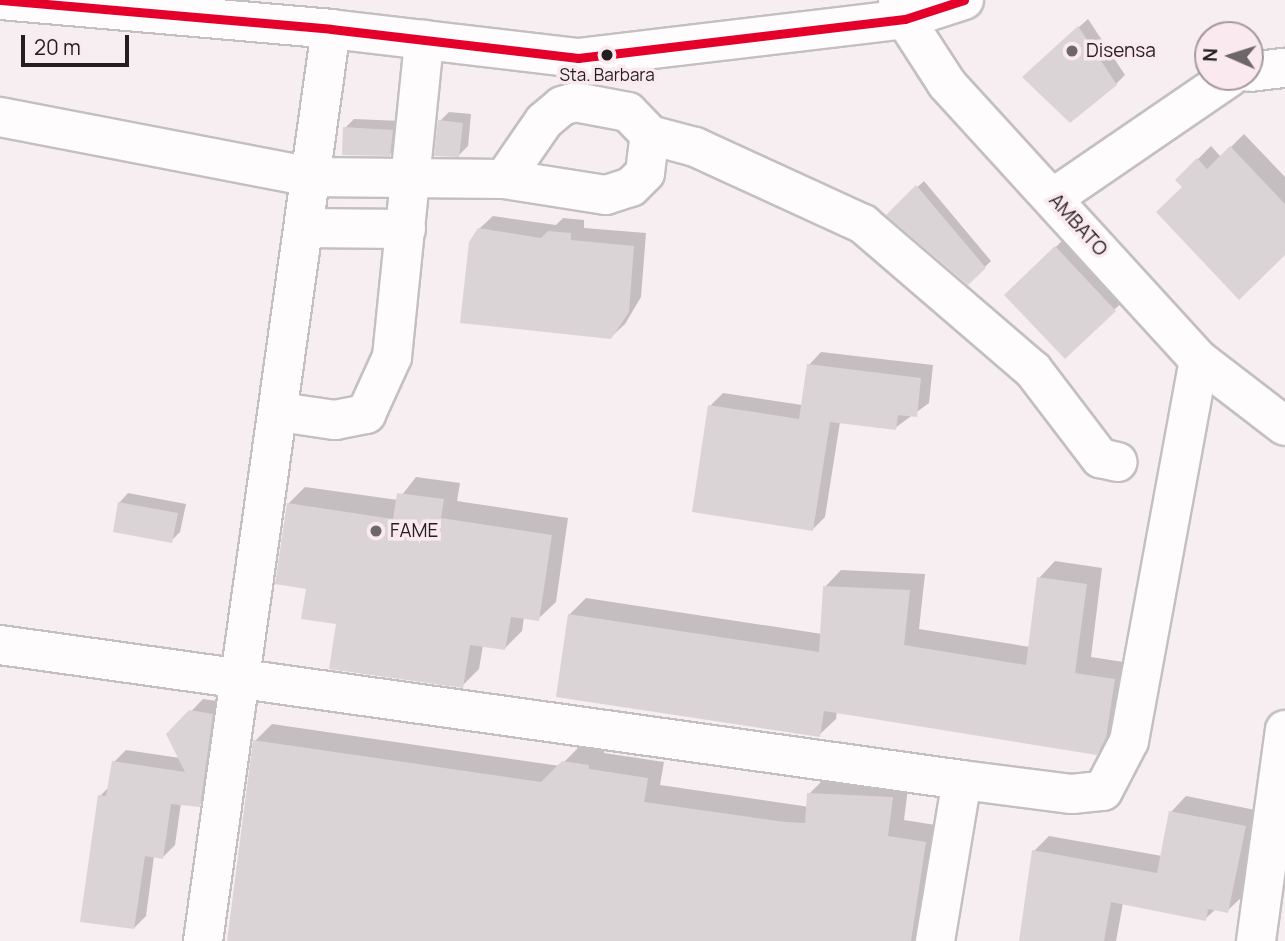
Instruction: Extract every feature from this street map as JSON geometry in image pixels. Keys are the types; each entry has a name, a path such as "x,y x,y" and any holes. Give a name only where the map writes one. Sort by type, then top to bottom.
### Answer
{"main road":[{"path":"1,0 331,29 578,58 964,0"},
{"name":"AMBATO","path":"902,9 947,84 1199,360 1285,426"},
{"path":"203,941 280,412 331,29"},
{"path":"280,412 335,420 366,414 392,357 424,40"},
{"path":"1264,70 1285,68"},
{"path":"1053,198 1210,91"},
{"path":"504,179 544,121 562,106 575,102 628,112 650,135 695,147 863,224 1033,370 1100,458 1118,462"},
{"path":"0,117 312,177 504,179 607,195 631,187 645,173 650,135"},
{"path":"305,228 406,229"},
{"path":"0,645 962,780 1072,794 1103,791 1129,741 1199,360"},
{"path":"1256,941 1285,730"},
{"path":"935,941 962,780"}],"building":[{"name":"Disensa","path":"1078,26 1117,85 1070,123 1022,77"},
{"path":"438,120 463,123 459,157 434,156"},
{"path":"343,127 393,130 390,156 342,155"},
{"path":"1230,146 1285,204 1285,255 1239,300 1156,212 1182,187 1175,180 1197,158 1207,169"},
{"path":"916,185 986,268 968,285 886,215"},
{"path":"478,228 541,238 548,231 571,233 571,240 634,246 629,312 611,339 460,323 469,242"},
{"path":"1055,246 1116,311 1065,359 1004,295"},
{"path":"807,364 921,378 917,417 898,415 896,430 830,422 813,531 692,512 708,405 799,419"},
{"path":"397,493 444,499 441,518 552,535 539,621 511,617 505,650 470,645 463,688 329,669 336,624 301,619 306,589 275,584 287,503 393,519"},
{"path":"118,502 178,513 172,543 113,532"},
{"path":"1037,577 1087,584 1075,673 1115,679 1106,738 1097,755 824,711 820,737 556,697 568,614 819,652 823,586 910,590 904,645 1026,665"},
{"path":"189,710 213,714 200,807 171,804 163,859 145,856 134,929 80,922 98,795 106,796 112,761 185,772 166,734"},
{"path":"253,740 541,782 562,761 589,765 589,769 648,778 644,802 785,822 805,823 807,793 893,797 888,836 926,842 911,941 227,941"},
{"path":"1169,811 1246,826 1228,913 1208,909 1206,921 1111,902 1104,941 1019,941 1032,850 1157,873"}],"transit line":[{"path":"1,0 331,29 578,58 905,19 964,0"}],"place":[{"name":"Disensa","path":"1072,51"},
{"name":"Sta. Barbara","path":"607,55"},
{"name":"FAME","path":"376,531"}]}
